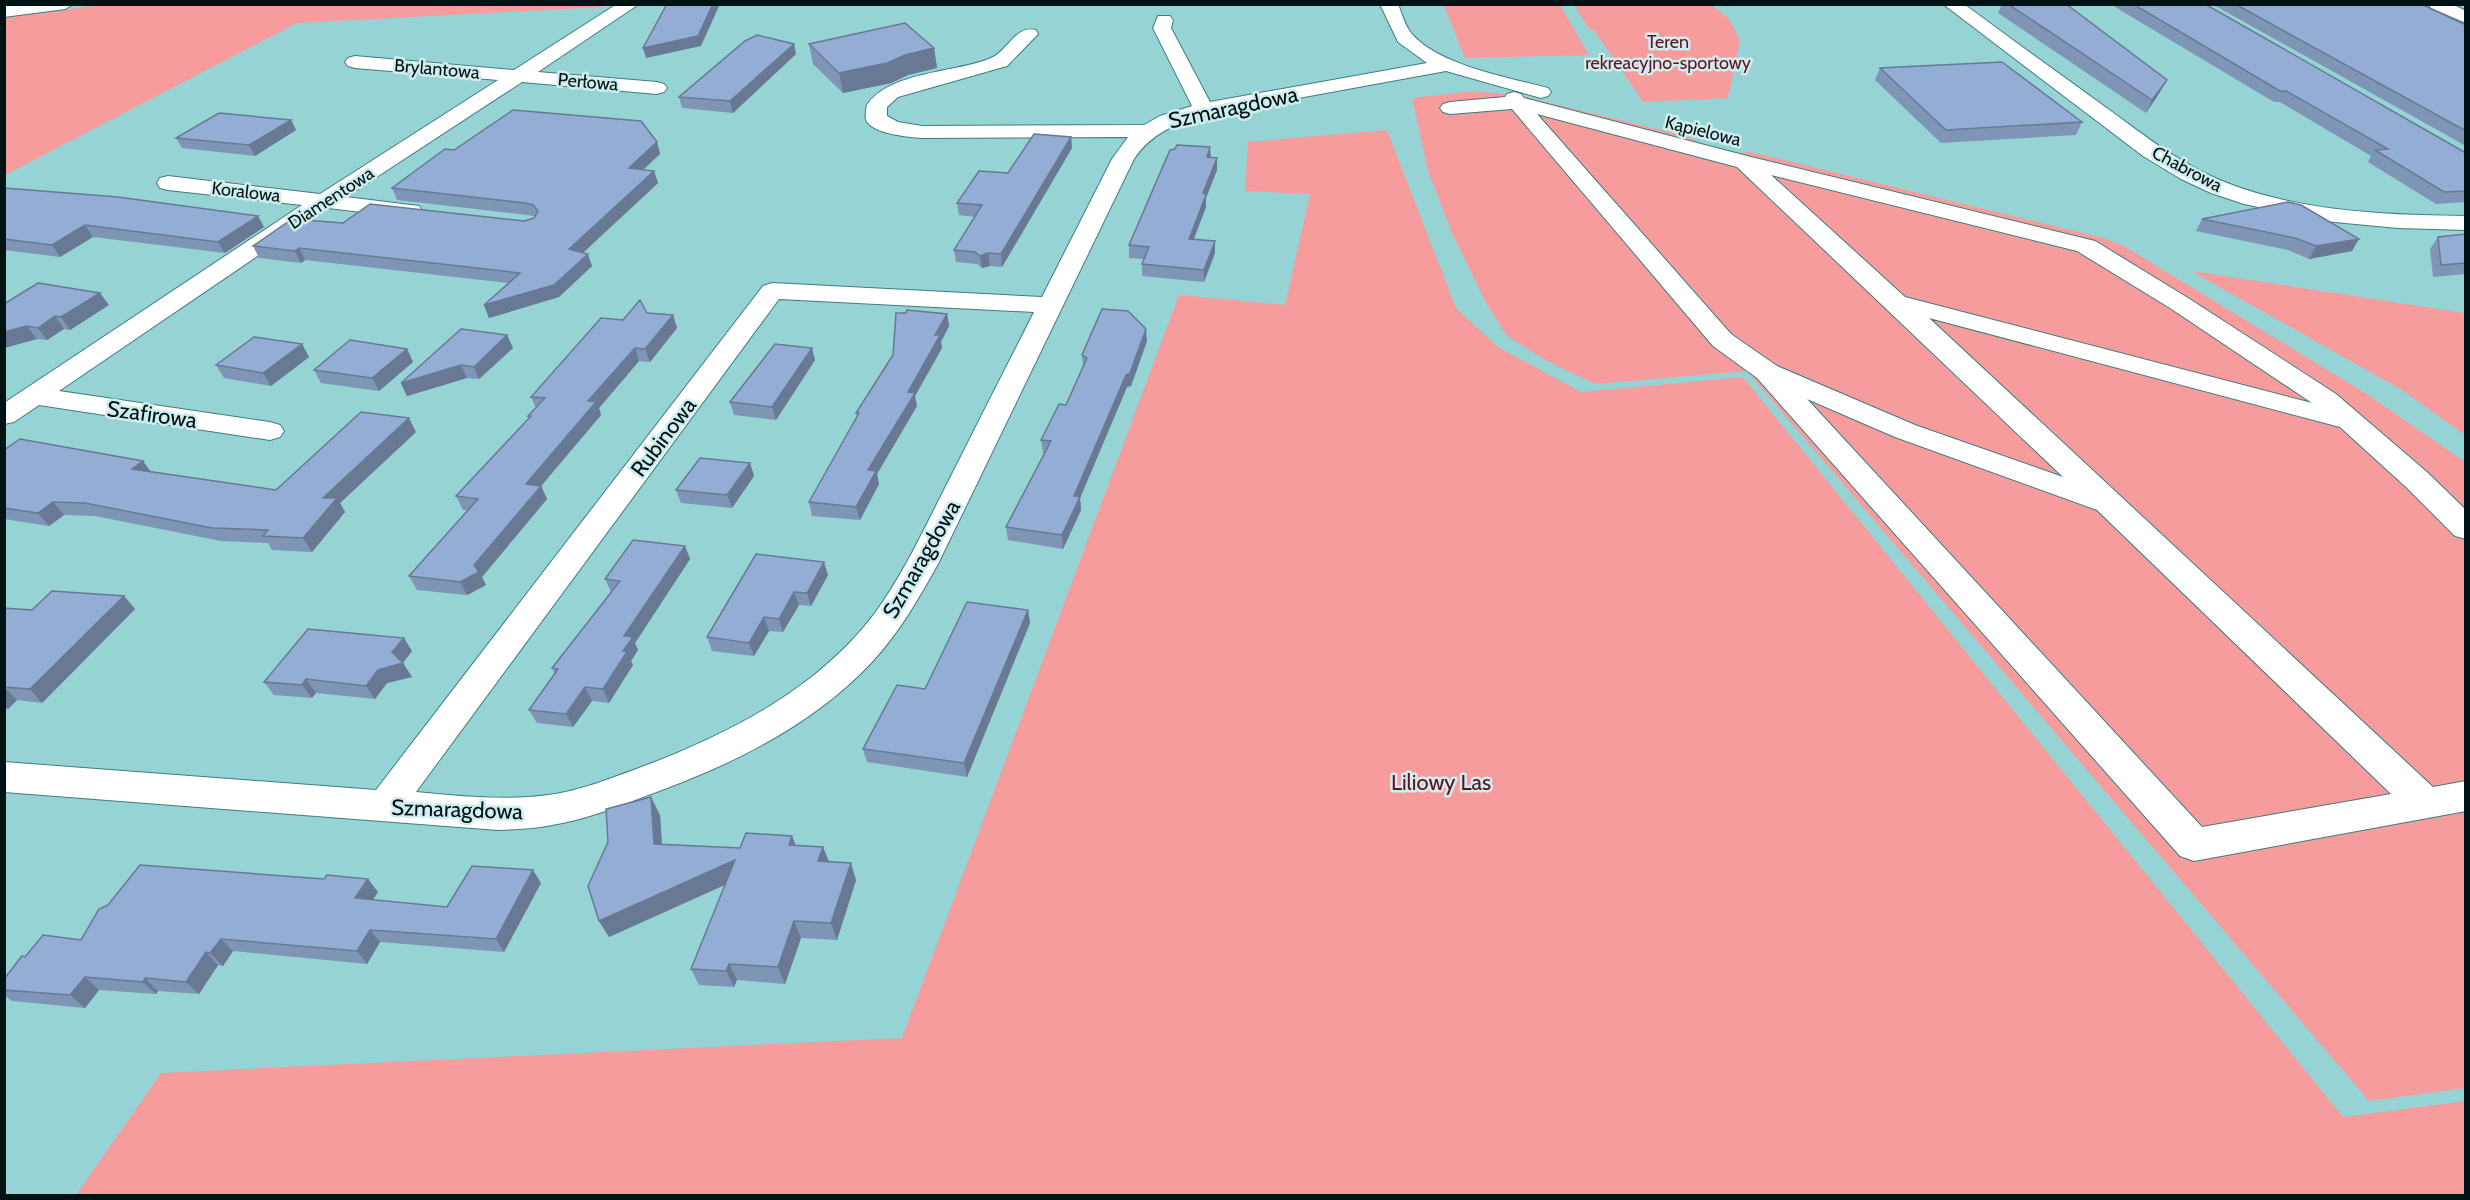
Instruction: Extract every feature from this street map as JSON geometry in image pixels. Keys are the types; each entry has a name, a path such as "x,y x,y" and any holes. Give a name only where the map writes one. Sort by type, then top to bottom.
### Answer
{"street":[{"path":"4,12 65,4"},
{"name":"Diamentowa","path":"4,416 324,201 630,4"},
{"path":"1389,4 1403,36 1419,51 1512,92 1738,150 2086,246 2179,303 2326,400 2417,480 2466,528"},
{"name":"Chabrowa","path":"1952,4 2150,151 2190,175 2237,195 2294,208 2404,221 2466,223"},
{"path":"2437,4 2466,18"},
{"path":"1164,20 1162,28 1204,109"},
{"path":"1029,34 1000,62 891,93 877,105 876,118 893,128 922,132 1144,131"},
{"name":"Brylantowa","path":"355,62 519,76"},
{"name":"Szmaragdowa","path":"4,777 498,814 557,809 620,790 686,766 749,736 806,700 859,654 896,610 922,564 1123,159 1144,131 1177,116 1204,109 1449,65"},
{"name":"Perłowa","path":"519,76 657,88"},
{"path":"1450,108 1512,92"},
{"path":"1512,92 1535,125 1722,340 1767,372 1905,431 2111,505"},
{"path":"1738,150 2424,802"},
{"name":"Kąpielowa","path":"1738,150 1857,168"},
{"name":"Koralowa","path":"168,183 434,214"},
{"name":"Rubinowa","path":"385,806 772,291 1052,305"},
{"path":"1895,301 2353,423"},
{"path":"1767,372 2194,845 2466,796"},
{"name":"Szafirowa","path":"34,396 270,431"}],"green space":[{"path":"109,4 604,5 601,7 297,23 5,175 5,17"},
{"path":"1560,5 1589,55 1465,58 1444,6"},
{"name":"Teren rekreacyjno-sportowy","path":"1574,5 1711,5 1729,19 1740,41 1728,98 1643,102 1594,30 1589,29"},
{"path":"1473,91 1522,96 1689,137 1722,154 1751,152 2103,238 2124,246 2367,394 2465,462 2465,1088 2369,1101 1747,371 1595,384 1547,361 1506,335 1486,303 1452,233 1428,171 1412,98"},
{"name":"Liliowy Las","path":"1387,130 1456,308 1498,347 1581,392 1743,377 2343,1117 2465,1101 2465,1195 76,1195 161,1073 902,1038 1179,295 1285,305 1310,194 1245,191 1248,142"},
{"path":"2191,271 2465,313 2465,435 2402,390"}],"building":[{"path":"667,4 713,4 698,36 643,48"},
{"path":"2008,4 2066,4 2167,80 2152,100"},
{"path":"2133,4 2205,4 2466,153 2466,191 2444,192 2375,150 2388,149 2286,91 2280,91"},
{"path":"2235,4 2421,4 2466,25 2466,131"},
{"path":"905,23 934,48 905,55 887,63 839,73 809,44"},
{"path":"757,35 794,44 730,101 679,97 745,41"},
{"path":"2002,62 2082,122 1946,130 1880,68"},
{"path":"513,110 641,121 657,142 629,168 654,171 569,249 588,254 554,285 484,305 520,273 299,248 295,251 253,246 292,219 343,223 370,204 524,221 534,218 538,211 533,205 525,203 392,188 445,149 454,150"},
{"path":"219,113 291,120 249,145 176,138"},
{"path":"1034,134 1071,137 1001,254 988,253 980,256 975,252 954,250 982,205 957,203 979,171 1008,173"},
{"path":"1177,145 1210,147 1207,157 1217,158 1189,239 1215,241 1204,270 1142,264 1149,247 1129,245 1170,150 1175,149"},
{"path":"4,188 118,197 258,216 218,242 85,225 52,245 4,239"},
{"path":"2288,202 2301,205 2359,239 2316,246 2295,238 2202,219"},
{"path":"2466,234 2466,263 2441,265 2438,237"},
{"path":"38,283 100,293 61,317 55,316 38,328 27,326 4,332 4,304"},
{"path":"640,300 647,313 673,315 645,349 635,348 588,401 596,402 526,484 541,486 474,565 479,572 460,582 409,576 478,499 456,496 545,398 531,397 601,318 623,320"},
{"path":"1102,309 1128,311 1146,329 1130,373 1126,375 1074,496 1080,497 1062,535 1006,527 1051,441 1041,440 1059,404 1066,405 1087,358 1082,355"},
{"path":"907,310 947,314 935,335 940,335 908,392 915,393 868,470 876,471 856,507 809,502 859,413 856,413 893,355 896,313 906,313"},
{"path":"461,329 507,335 474,367 461,365 401,383"},
{"path":"254,337 302,344 263,373 216,365"},
{"path":"350,340 407,349 372,378 314,370"},
{"path":"775,344 812,348 772,407 730,402"},
{"path":"361,412 409,418 323,498 337,498 303,538 263,536 268,530 212,528 85,503 53,502 38,513 4,508 4,450 20,439 143,461 132,469 276,490"},
{"path":"700,458 750,463 727,495 676,490"},
{"path":"633,540 685,546 624,636 633,637 623,651 627,652 603,689 585,687 566,714 529,710 558,669 552,668 620,581 605,579"},
{"path":"756,554 824,562 807,593 794,592 779,619 764,617 749,643 707,637"},
{"path":"52,591 124,596 30,689 4,687 4,608 32,610"},
{"path":"967,602 1028,610 964,763 863,749 897,685 925,689"},
{"path":"308,629 404,638 392,652 403,663 378,670 366,686 306,679 302,685 264,682"},
{"path":"651,797 654,844 740,848 746,833 792,836 789,845 823,847 818,861 851,863 831,923 794,921 778,967 729,964 726,971 691,969 735,860 599,921 588,886 608,842 606,809"},
{"path":"140,865 324,879 327,875 368,879 355,898 447,907 472,866 533,870 496,939 370,930 357,951 221,939 210,953 206,952 186,982 145,978 143,982 85,977 70,995 4,990 4,979 43,935 81,940 99,909 108,905"}]}
